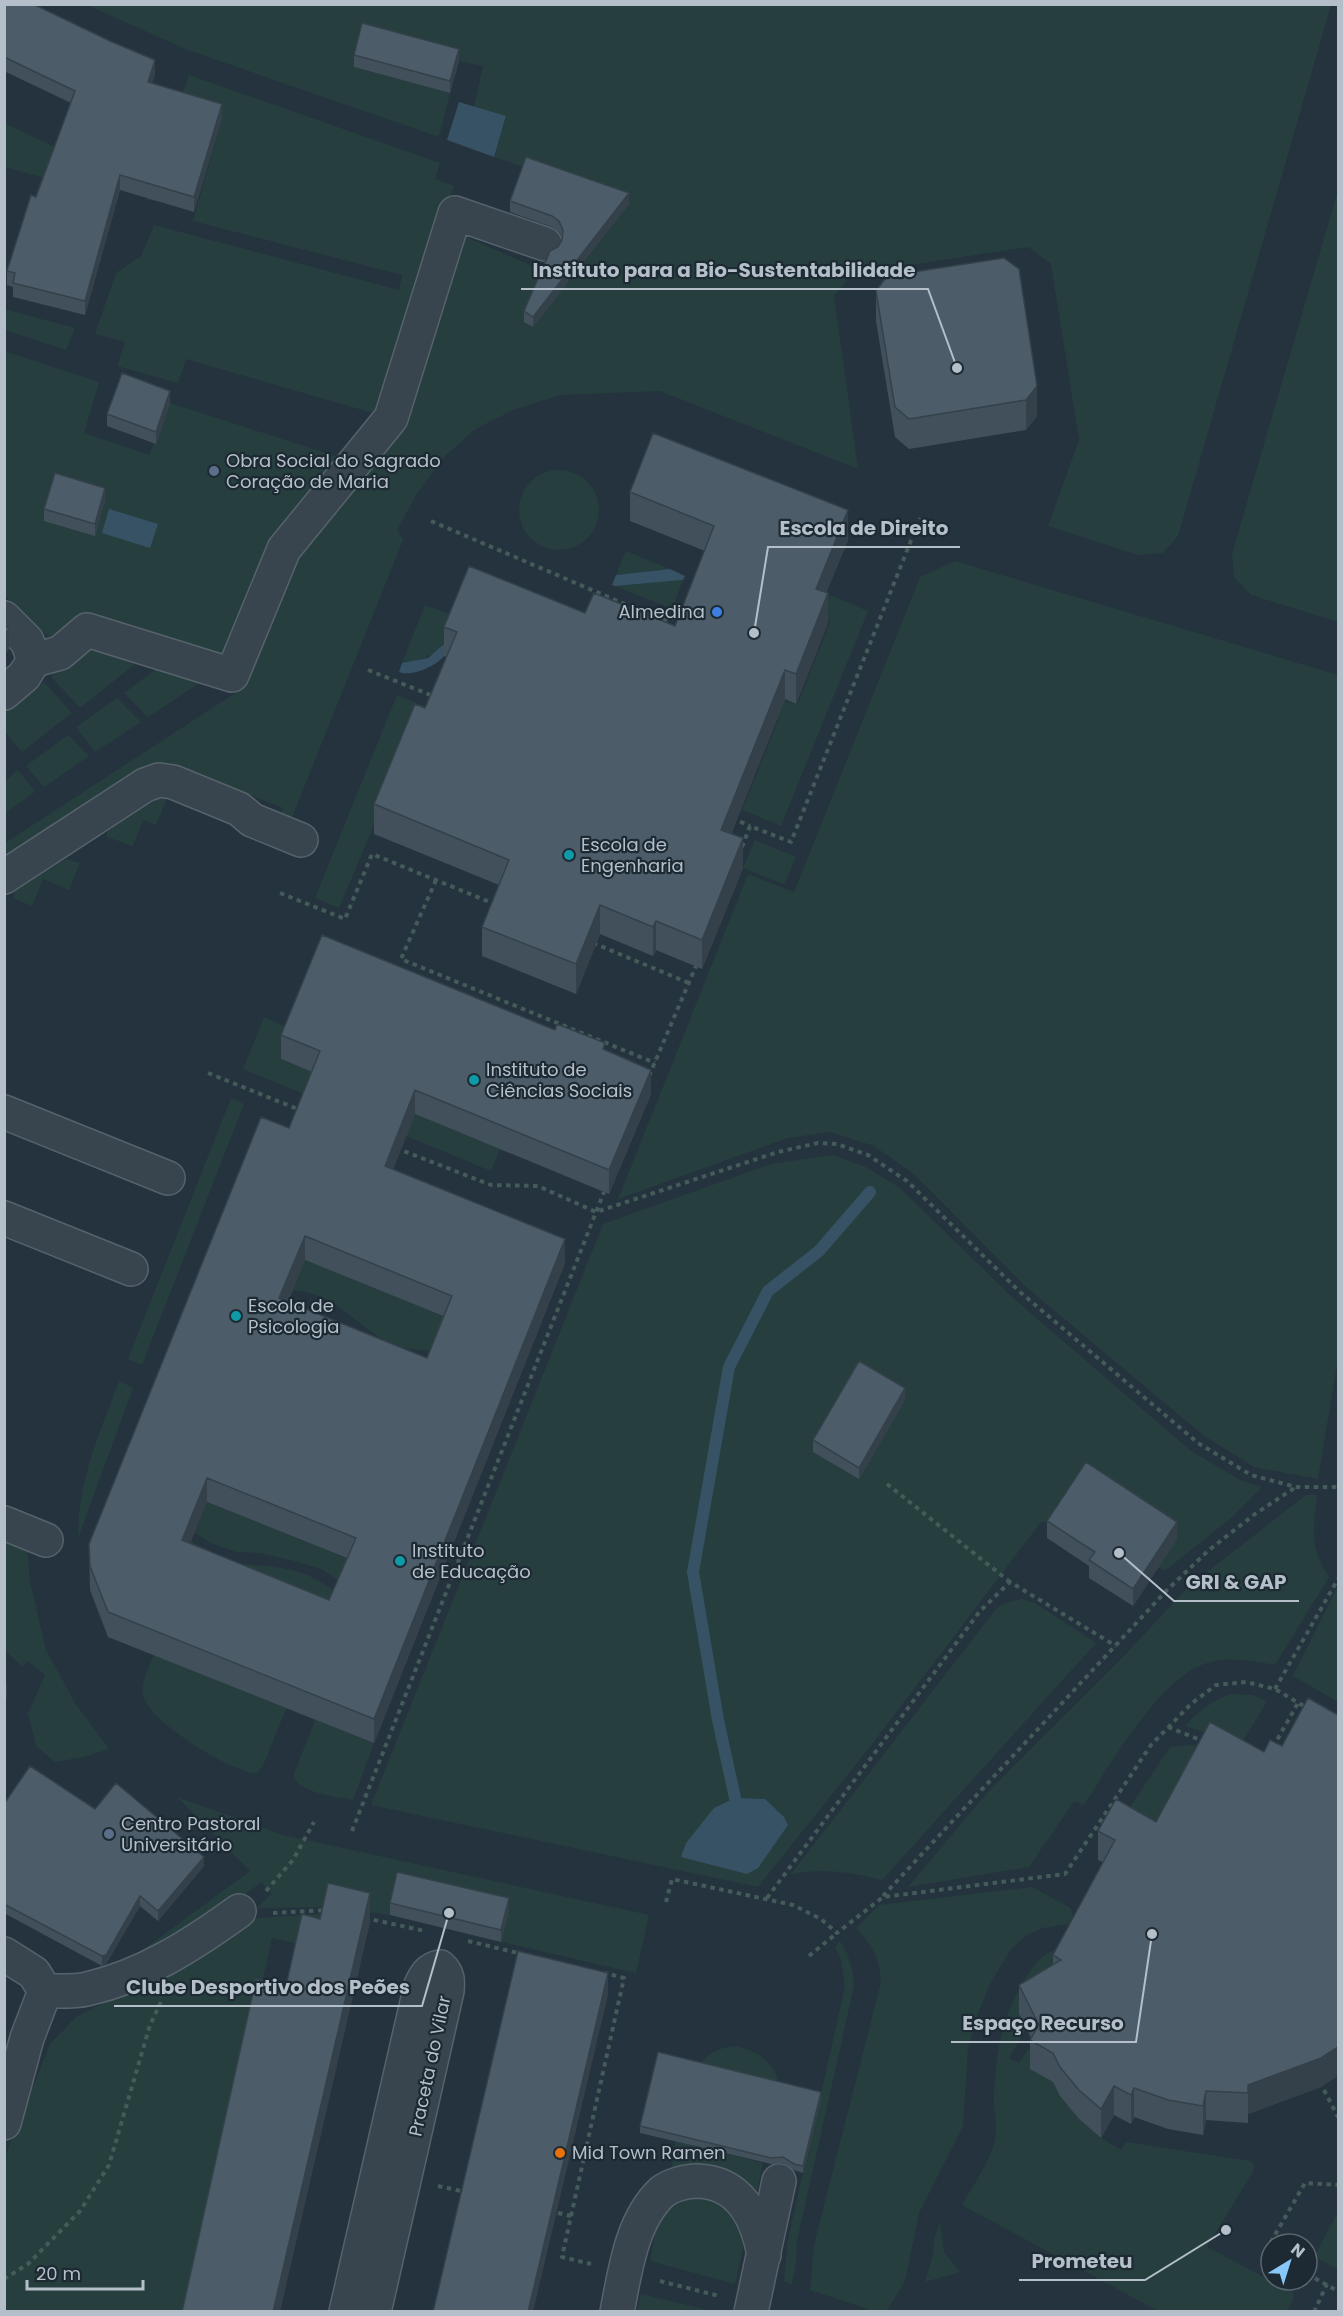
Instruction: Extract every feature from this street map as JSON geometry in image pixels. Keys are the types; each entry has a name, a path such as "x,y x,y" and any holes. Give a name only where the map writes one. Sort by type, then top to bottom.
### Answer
{"lane":[{"path":"4,693 24,676 34,660 60,653 87,630 232,675 284,549 391,418 455,213 545,244"},
{"path":"4,618 27,641 34,660"},
{"path":"4,877 152,782 167,780 239,808 252,820 302,840"},
{"path":"4,1112 168,1178"},
{"path":"4,1218 131,1269"},
{"path":"4,1523 46,1540"},
{"path":"45,1991 85,1990 135,1975 188,1947 240,1911"},
{"path":"4,1954 34,1973 45,1991"},
{"name":"Praceta do Vilar","path":"346,2312 421,1985 432,1968 440,1966 445,1971 448,1980 447,1991 374,2312"},
{"path":"4,2123 27,2038 45,1991"},
{"path":"617,2312 634,2235 663,2192 688,2181 711,2181 736,2194 751,2213 760,2230 764,2255"},
{"path":"752,2308 779,2181"}],"path":[{"path":"729,817 791,842 920,519"},
{"path":"430,521 662,620 690,616"},
{"path":"368,670 434,697"},
{"path":"739,855 750,826"},
{"path":"280,893 345,919 372,855 502,907"},
{"path":"436,880 401,959 655,1063"},
{"path":"590,942 689,982"},
{"path":"647,1081 696,966"},
{"path":"208,1073 306,1112"},
{"path":"393,1146 491,1185 538,1186 596,1212 778,1152 818,1143 837,1144 868,1155 907,1181 1020,1292 1198,1443 1251,1475 1296,1487 1338,1487"},
{"path":"352,1831 604,1192"},
{"path":"887,1484 1010,1582 1116,1646"},
{"path":"809,1956 883,1897 1167,1590 1209,1550 1296,1487"},
{"path":"1275,1689 1338,1579"},
{"path":"766,1898 980,1611 1010,1582"},
{"path":"883,1897 1065,1874 1151,1745 1191,1704 1216,1685 1246,1682 1275,1689 1308,1709"},
{"path":"1270,1751 1298,1703"},
{"path":"1168,1727 1206,1742"},
{"path":"666,1902 672,1880 793,1905 820,1919 837,1933"},
{"path":"4,2279 28,2264 80,2211 109,2165 150,2025 188,1947"},
{"path":"1324,2090 1338,2117"},
{"path":"1276,2232 1305,2182 1338,2186"},
{"path":"558,2213 571,2216 562,2257 752,2308"},
{"path":"1319,2280 1338,2290"},
{"path":"1314,2312 1327,2284"}],"green space":[{"path":"87,5 1331,5 1178,536 1163,553 1138,555 1048,526 1079,440 1051,264 1028,247 852,274 834,296 858,469 660,391 560,395 513,410 474,430 443,458 418,492 397,530 403,540 291,820 279,818 283,808 169,763 157,763 136,771 5,856 5,843 240,690 290,557 396,427 457,233 569,282 629,204 494,157 506,117 474,107 483,66 459,61 354,67 450,93 439,137 188,50"},
{"path":"189,75 440,163 435,179 454,186 380,415 186,359 178,383 117,366 125,342 95,334 116,273 141,256 154,225 399,290 402,275 193,221 222,118 158,201 146,200"},
{"path":"4,123 59,149 48,179 5,167"},
{"path":"1338,190 1338,622 1251,595 1234,577 1232,554"},
{"path":"4,309 75,328 66,350 5,330"},
{"path":"4,351 99,382 84,433 149,455 170,403 345,459 229,665 55,643 5,596"},
{"path":"559,470 574,473 587,482 596,495 599,510 596,525 587,538 574,547 559,550 544,547 531,538 522,525 519,510 522,495 531,482 544,473"},
{"path":"626,551 670,569 616,575"},
{"path":"955,561 1338,675 1338,1358 1318,1479 1254,1467 1203,1435 1026,1287 914,1174 874,1146 830,1132 788,1138 618,1199 748,874 794,892 920,577"},
{"path":"683,580 672,609 615,586"},
{"path":"827,594 868,611 781,826 742,810 778,720 768,715 775,697 797,705 830,622 808,613"},
{"path":"425,605 459,618 450,636 438,650 422,659 402,663"},
{"path":"81,645 144,657 80,708 51,677"},
{"path":"163,664 207,678 148,717 124,693"},
{"path":"44,682 72,713 22,752 5,732 4,706 17,696"},
{"path":"397,695 734,832 724,856 414,730 339,908 315,898"},
{"path":"117,698 141,722 95,752 76,727"},
{"path":"68,735 89,756 44,787 26,766"},
{"path":"18,770 35,792 5,813 5,781"},
{"path":"160,797 167,798 156,825 143,820 133,846 107,837 109,830"},
{"path":"755,840 796,857 785,883 743,868"},
{"path":"66,859 80,863 69,890 43,879 32,906 13,898 15,891"},
{"path":"264,1017 293,1030 282,1060 500,1149 491,1171 243,1069"},
{"path":"231,1098 244,1104 142,1365 128,1359"},
{"path":"833,1155 866,1167 900,1188 1013,1298 1191,1451 1242,1481 1262,1487 1231,1518 1165,1571 1158,1567 1176,1539 1058,1522 1041,1522 869,1748 758,1887 371,1805 603,1224 771,1164"},
{"path":"305,1260 452,1320 439,1351 398,1346 383,1339 324,1298 293,1290"},
{"path":"119,1381 133,1388 78,1538 86,1477 97,1439"},
{"path":"1306,1495 1317,1495 1314,1518 1315,1546 1329,1577 1275,1665 1224,1660 1207,1663 1189,1671 1172,1685 1138,1724 1084,1805 1074,1801 1029,1867 908,1887 987,1793 1125,1655 1189,1586"},
{"path":"207,1502 354,1561 345,1585 321,1569 259,1553 236,1552 211,1543 195,1533"},
{"path":"4,1534 27,1543 30,1582 46,1650 75,1703 109,1749 84,1757 55,1762 36,1746 28,1713 45,1675 28,1661 23,1667 5,1651"},
{"path":"191,1541 204,1551 227,1561 291,1570 323,1583 340,1595 329,1624 182,1564"},
{"path":"1338,1586 1338,1702 1293,1676"},
{"path":"1022,1599 1035,1603 1096,1643 882,1880 837,1872 815,1871 791,1874 996,1609 1005,1603"},
{"path":"305,1624 322,1631 290,1710 286,1709 263,1766 256,1773 229,1765 176,1732 161,1720 144,1698 144,1682 154,1654 273,1703"},
{"path":"329,1634 347,1641 315,1719 374,1743 353,1800 303,1787 293,1776 315,1720 297,1713"},
{"path":"1231,1694 1253,1695 1267,1701 1238,1750 1214,1735 1185,1726 1206,1707"},
{"path":"1194,1745 1210,1751 1156,1851 1116,1828 1170,1747"},
{"path":"177,1797 283,1835 649,1915 636,1973 501,1942 508,1910 397,1884 390,1915 334,1907 257,1908 272,1893 261,1882 203,1927 125,1963 250,1871"},
{"path":"1032,1887 1071,1908 1074,1923 1043,1928 1027,1935 1011,1949 990,1984 978,2013 968,2048 963,2126 919,2213 905,2281 887,2311 874,2311 810,2290 814,2245 881,1982 879,1965 874,1952 856,1928 879,1905"},
{"path":"328,1913 320,1949 272,1938 189,2311 5,2311 4,2160 50,2044 76,2017 133,1988 249,1919"},
{"path":"840,1941 850,1963 854,1986 797,2241 792,2285 784,2281 788,2239 845,1987 841,1960 835,1947"},
{"path":"1064,1948 1075,1953 1019,2014 1026,2029 1009,2058 1019,2063 1033,2043 1031,2069 1053,2082 1060,2096 1079,2119 1101,2138 1121,2150 1126,2142 1250,2161 1254,2164 1254,2170 1207,2247 1259,2274 1259,2292 1294,2293 1287,2311 1158,2311 962,2205 985,2165 995,2140 996,2064 1005,2021 1016,1994 1036,1963 1045,1955"},
{"path":"736,2046 752,2051 765,2059 775,2071 779,2087 697,2067 714,2052"},
{"path":"676,2141 763,2163 757,2192 737,2176 717,2167 696,2165 671,2171"},
{"path":"693,2196 723,2202 742,2230 743,2248 735,2284 650,2261 657,2229 665,2212 672,2205"},
{"path":"1338,2212 1338,2269 1319,2260 1319,2248"},
{"path":"940,2223 944,2252 960,2272 925,2282 933,2254 935,2235"},
{"path":"641,2294 712,2311 637,2311"}],"water":[{"path":"459,102 506,116 494,157 447,140"},
{"path":"109,509 158,524 150,548 102,533"},
{"path":"670,569 685,576 683,580 612,585 616,575"},
{"path":"451,638 445,654 435,664 416,672 399,672 402,663 428,658"},
{"path":"735,1798 765,1799 784,1817 788,1825 758,1868 747,1874 681,1857 686,1843 714,1808"}],"building":[{"path":"4,4 33,4 155,60 148,82 222,104 194,197 120,175 85,301 13,283 15,273 7,271 31,195 36,197 75,91 4,57"},
{"path":"362,23 459,49 450,81 354,55"},
{"path":"526,157 629,193 533,317 524,311 550,251 558,247 562,240 563,230 559,221 552,216 510,201"},
{"path":"1004,258 1019,269 1037,386 1026,400 909,419 895,407 876,291 887,276"},
{"path":"122,373 170,391 156,432 107,414"},
{"path":"653,433 848,510 816,589 828,593 796,674 785,670 721,830 743,838 702,940 656,921 653,927 600,905 576,964 482,927 509,860 374,804 415,704 425,708 457,632 444,627 469,566 585,613 594,593 675,626 714,526 630,492"},
{"path":"55,473 105,488 95,524 44,509"},
{"path":"322,935 555,1030 557,1024 605,1043 603,1049 651,1070 609,1170 415,1090 385,1166 565,1239 374,1719 108,1612 90,1566 89,1544 261,1117 289,1128 320,1051 281,1035","holes":["305,1236 452,1296 427,1358 279,1298","207,1478 356,1538 329,1600 182,1540"]},
{"path":"859,1361 905,1388 859,1468 813,1440"},
{"path":"1086,1462 1177,1522 1133,1589 1089,1560 1095,1552 1047,1521"},
{"path":"1308,1698 1338,1715 1338,2047 1321,2058 1248,2085 1248,2093 1206,2091 1203,2106 1168,2100 1134,2088 1131,2095 1114,2086 1101,2109 1079,2090 1060,2067 1053,2053 1030,2040 1039,2025 1019,1985 1061,1960 1053,1955 1115,1840 1098,1831 1116,1799 1156,1822 1210,1722 1264,1752 1270,1740 1282,1746"},
{"path":"30,1766 95,1809 116,1783 204,1857 158,1911 140,1896 106,1955 102,1956 4,1904 4,1804"},
{"path":"397,1872 509,1898 501,1930 390,1903"},
{"path":"328,1883 370,1893 273,2312 182,2312 256,1979 286,1986 302,1914 320,1919"},
{"path":"518,1951 608,1973 528,2312 433,2312"},
{"path":"658,2052 821,2092 803,2166 794,2164 783,2157 771,2158 640,2126"}],"waterway":[{"path":"735,1798 718,1720 693,1572 729,1367 768,1291 819,1251 870,1192"}],"place":[{"name":"Instituto para a Bio-Sustentabilidade","path":"957,368"},
{"name":"Obra Social do Sagrado Coração de Maria","path":"214,471"},
{"name":"Almedina","path":"717,612"},
{"name":"Escola de Direito","path":"754,633"},
{"name":"Escola de Engenharia","path":"569,855"},
{"name":"Instituto de Ciências Sociais","path":"474,1080"},
{"name":"Escola de Psicologia","path":"236,1316"},
{"name":"GRI & GAP","path":"1119,1553"},
{"name":"Instituto de Educação","path":"400,1561"},
{"name":"Centro Pastoral Universitário","path":"109,1834"},
{"name":"Clube Desportivo dos Peões","path":"449,1913"},
{"name":"Espaço Recurso","path":"1152,1934"},
{"name":"Mid Town Ramen","path":"560,2153"},
{"name":"Prometeu","path":"1226,2230"}]}
